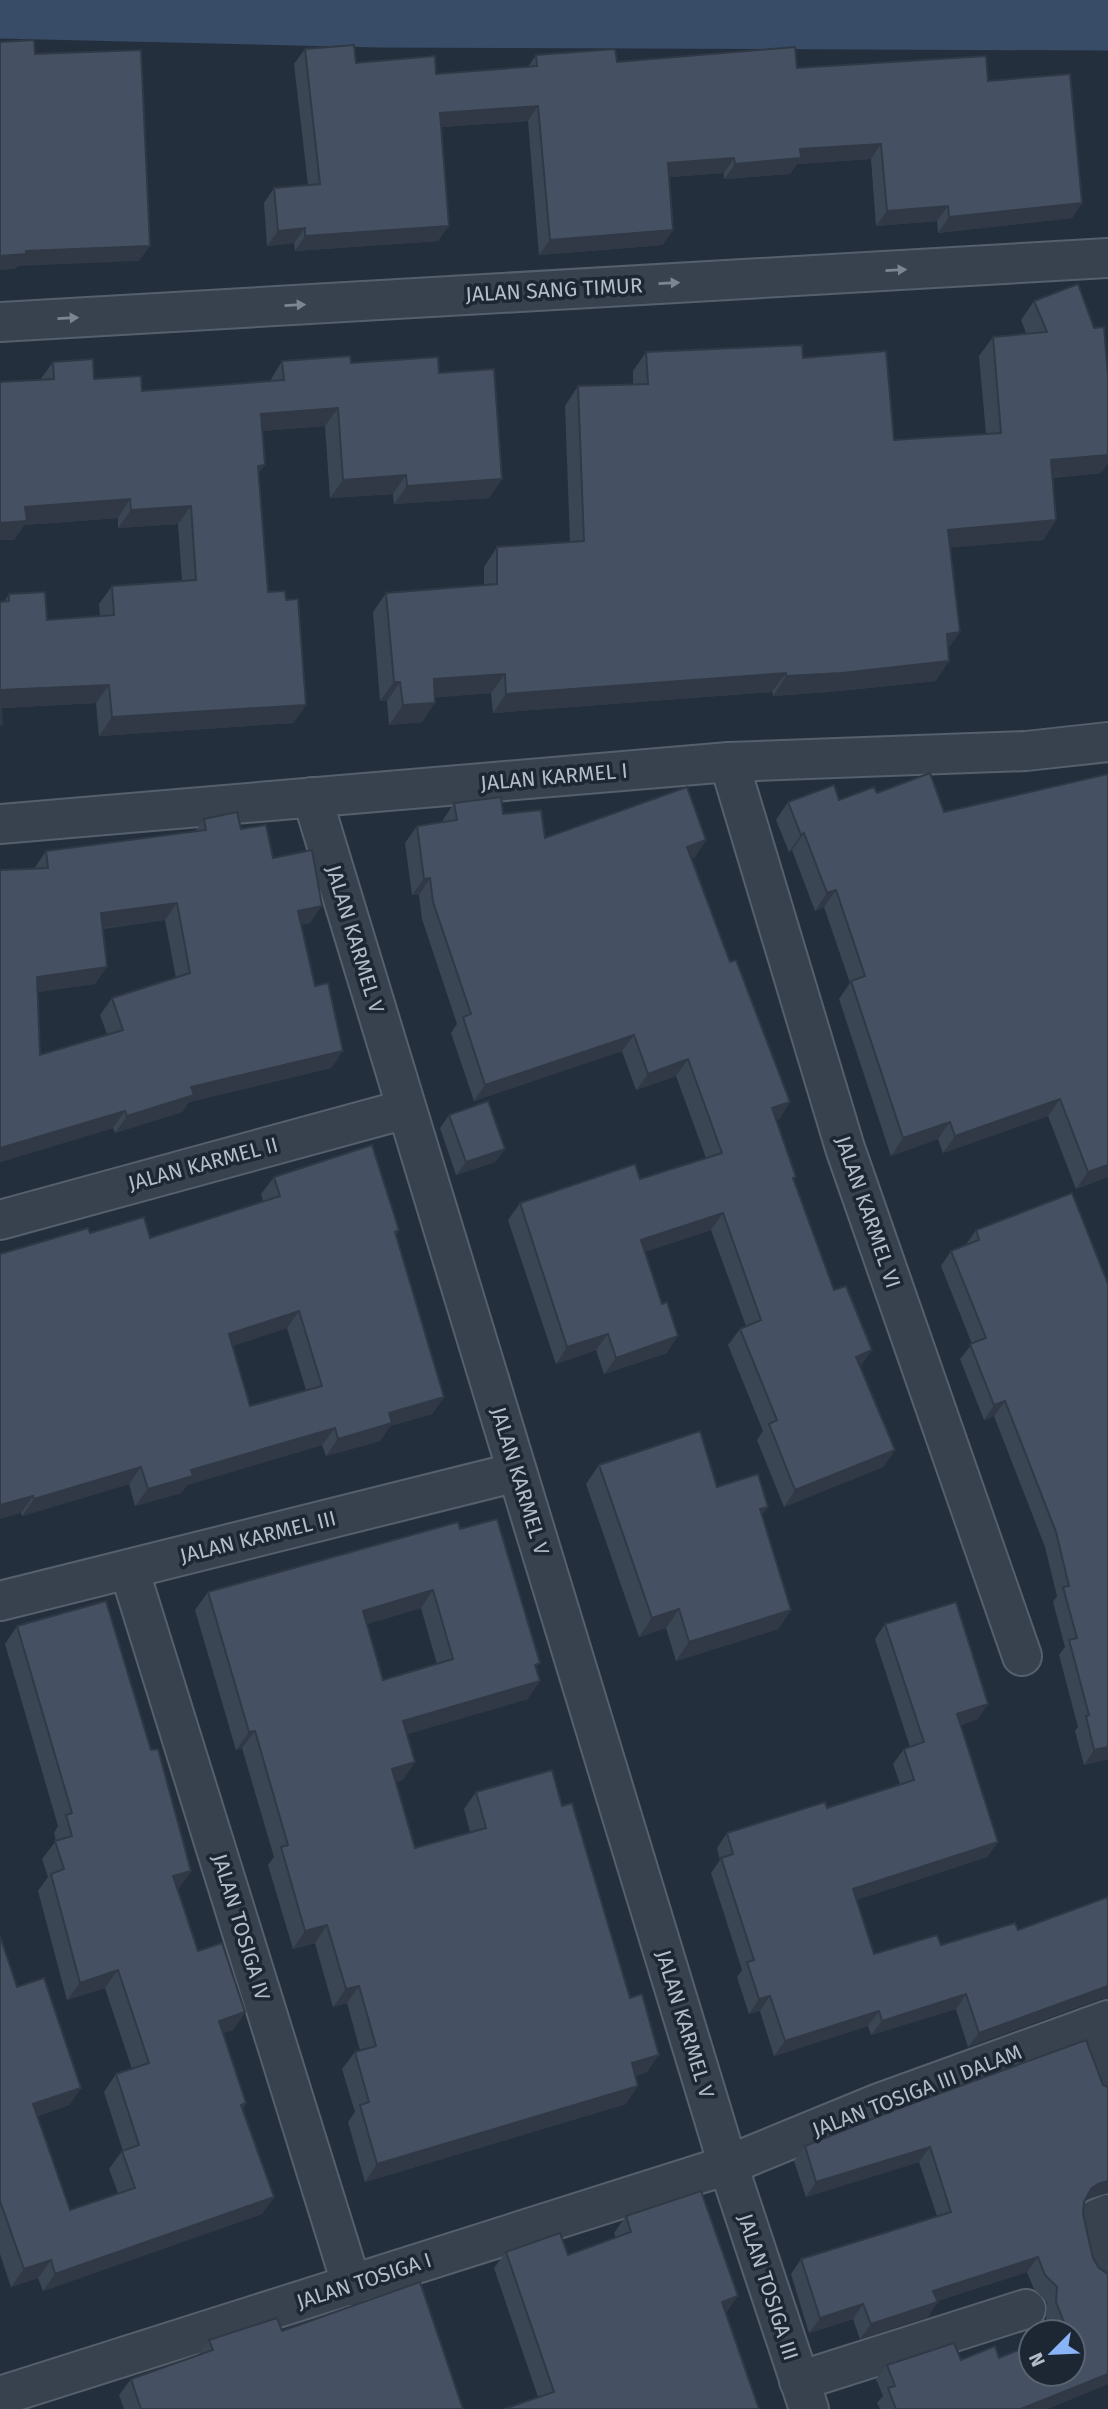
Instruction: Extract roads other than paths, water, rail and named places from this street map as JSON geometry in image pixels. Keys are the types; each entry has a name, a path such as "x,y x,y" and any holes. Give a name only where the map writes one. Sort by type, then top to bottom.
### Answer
{"street":[{"name":"JALAN SANG TIMUR","path":"0,321 1108,258"},
{"name":"JALAN KARMEL I","path":"0,824 729,762 1026,751 1108,742"},
{"name":"JALAN KARMEL VI","path":"729,762 845,1148 1022,1656"},
{"name":"JALAN KARMEL V","path":"312,797 728,2165"},
{"name":"JALAN KARMEL II","path":"0,1220 406,1109"},
{"name":"JALAN KARMEL III","path":"0,1601 517,1472"},
{"name":"JALAN TOSIGA IV","path":"129,1569 352,2286"},
{"name":"JALAN TOSIGA III DALAM","path":"728,2165 879,2103 1099,2024"},
{"path":"1099,2024 1108,2084"},
{"name":"JALAN TOSIGA I","path":"0,2396 728,2165"},
{"name":"JALAN TOSIGA III","path":"728,2165 804,2395"},
{"path":"1104,2268 1094,2224 1096,2219 1108,2214"},
{"path":"804,2395 1026,2309"}],"waterway":[{"path":"0,1 381,10 1108,13"}]}
